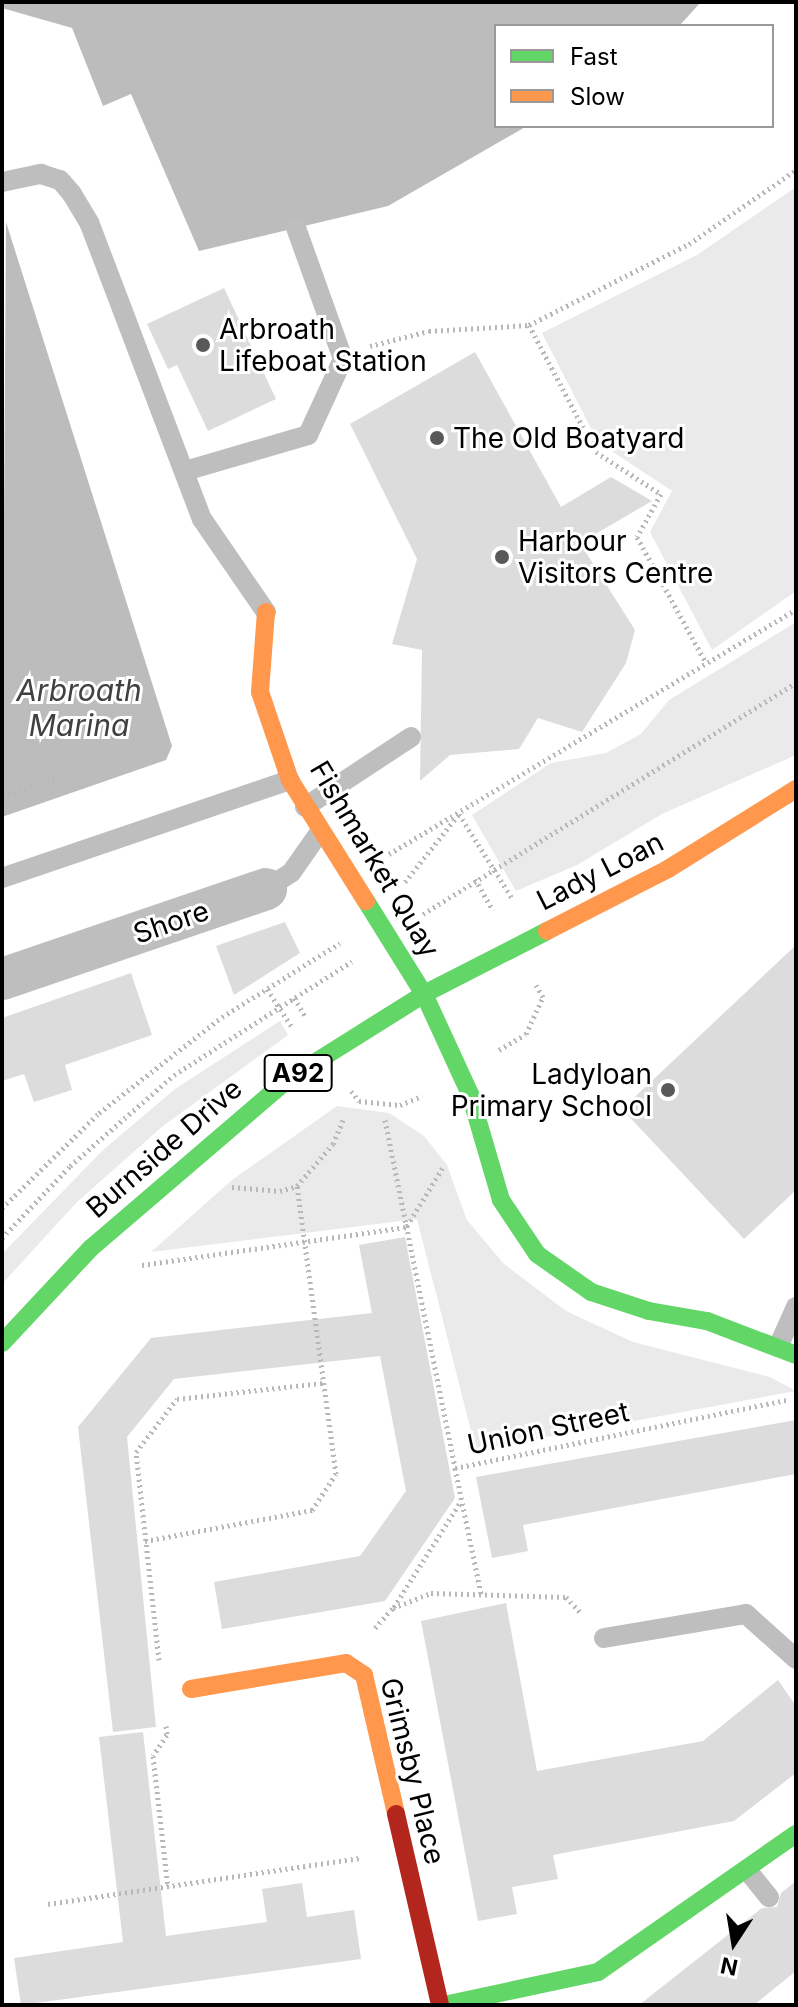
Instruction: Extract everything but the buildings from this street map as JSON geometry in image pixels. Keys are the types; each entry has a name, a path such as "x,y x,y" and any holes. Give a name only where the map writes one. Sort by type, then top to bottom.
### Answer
{"street":[{"name":"Fishmarket Quay","path":"266,612 260,692 290,780 319,833 424,994 470,1094 501,1200 537,1254 591,1292 649,1311 707,1321 787,1351"},
{"name":"Lady Loan","path":"424,994 668,869 796,789"},
{"name":"Shore","path":"2,979 266,889"},
{"name":"Burnside Drive","path":"2,1343 91,1248 181,1166 287,1080 424,994"},
{"name":"Grimsby Place","path":"191,1689 346,1663 364,1675 442,2005"},
{"path":"442,2005 557,1994 631,1954 796,1834"}],"lane":[{"path":"2,182 41,174 60,180 72,194 89,222 202,519 266,612"},
{"path":"185,471 308,435 343,359 296,228"},
{"path":"305,807 411,737"},
{"path":"2,878 290,780"},
{"name":"Shore","path":"266,889 291,873 319,833"},
{"path":"787,1351 796,1307"},
{"path":"604,1638 746,1614 796,1659"},
{"path":"747,1870 769,1897"}],"path":[{"path":"343,359 375,344 429,331 529,325 689,244 796,170"},
{"path":"529,325 596,452 661,494 637,537 706,663"},
{"path":"394,851 796,609"},
{"path":"432,908 493,866 591,813 796,683"},
{"path":"2,796 56,777"},
{"path":"459,814 514,901"},
{"path":"2,1208 99,1113 267,988 376,917 459,814"},
{"path":"475,879 490,904"},
{"path":"2,1238 70,1166 174,1075 342,968"},
{"path":"511,1043 526,1034 543,997 534,982"},
{"path":"267,988 295,1031"},
{"path":"294,998 309,1022"},
{"path":"354,1096 400,1105 422,1096"},
{"path":"181,1166 238,1190 280,1191 297,1186 333,1144 344,1118"},
{"name":"Union Street","path":"385,1120 398,1165 406,1227 455,1468 796,1398"},
{"path":"91,1248 143,1266 406,1227 446,1162"},
{"path":"145,1541 312,1510 336,1474 297,1186"},
{"path":"159,1663 136,1452 177,1399 323,1383"},
{"path":"455,1468 481,1594"},
{"path":"346,1663 393,1608 462,1500"},
{"path":"393,1608 431,1593 566,1597 604,1638"},
{"path":"166,1721 167,1735 153,1756 168,1887"},
{"path":"48,1904 405,1852"}],"shaded area":[{"path":"796,187 796,591 712,650 650,532 672,491 598,442 542,333 697,255"},
{"path":"796,622 796,755 662,814 577,865 516,891 472,815 551,763 606,753 641,734 669,700"},
{"path":"280,1021 288,1035 163,1126 77,1202 2,1284 2,1254 102,1151 175,1089"},
{"path":"337,1106 389,1113 424,1136 447,1165 467,1220 504,1264 566,1311 633,1342 770,1377 796,1391 476,1450 417,1219 151,1252 232,1180"}],"water":[{"path":"2,2 701,2 681,24 494,24 494,128 524,128 388,206 199,251 131,94 103,106 72,28 2,8"},
{"name":"Arbroath Marina","path":"6,222 172,746 166,760 2,817"}],"traffic: fast":[{"path":"366,901 424,994 470,1094 501,1200 537,1254 591,1292 649,1311 707,1321 796,1355"},
{"path":"2,1343 91,1248 287,1080 424,994 547,931"},
{"path":"444,2005 598,1972 796,1834"}],"traffic: slow":[{"path":"266,612 260,692 290,780 366,901"},
{"path":"547,931 668,869 796,789"},
{"path":"191,1689 346,1663 364,1675 396,1814"}],"traffic: jam":[{"path":"396,1814 440,2005"}],"place":[{"name":"Arbroath Lifeboat Station","path":"203,345"},
{"name":"The Old Boatyard","path":"437,438"},
{"name":"Harbour Visitors Centre","path":"502,557"},
{"name":"Ladyloan Primary School","path":"668,1090"}]}
